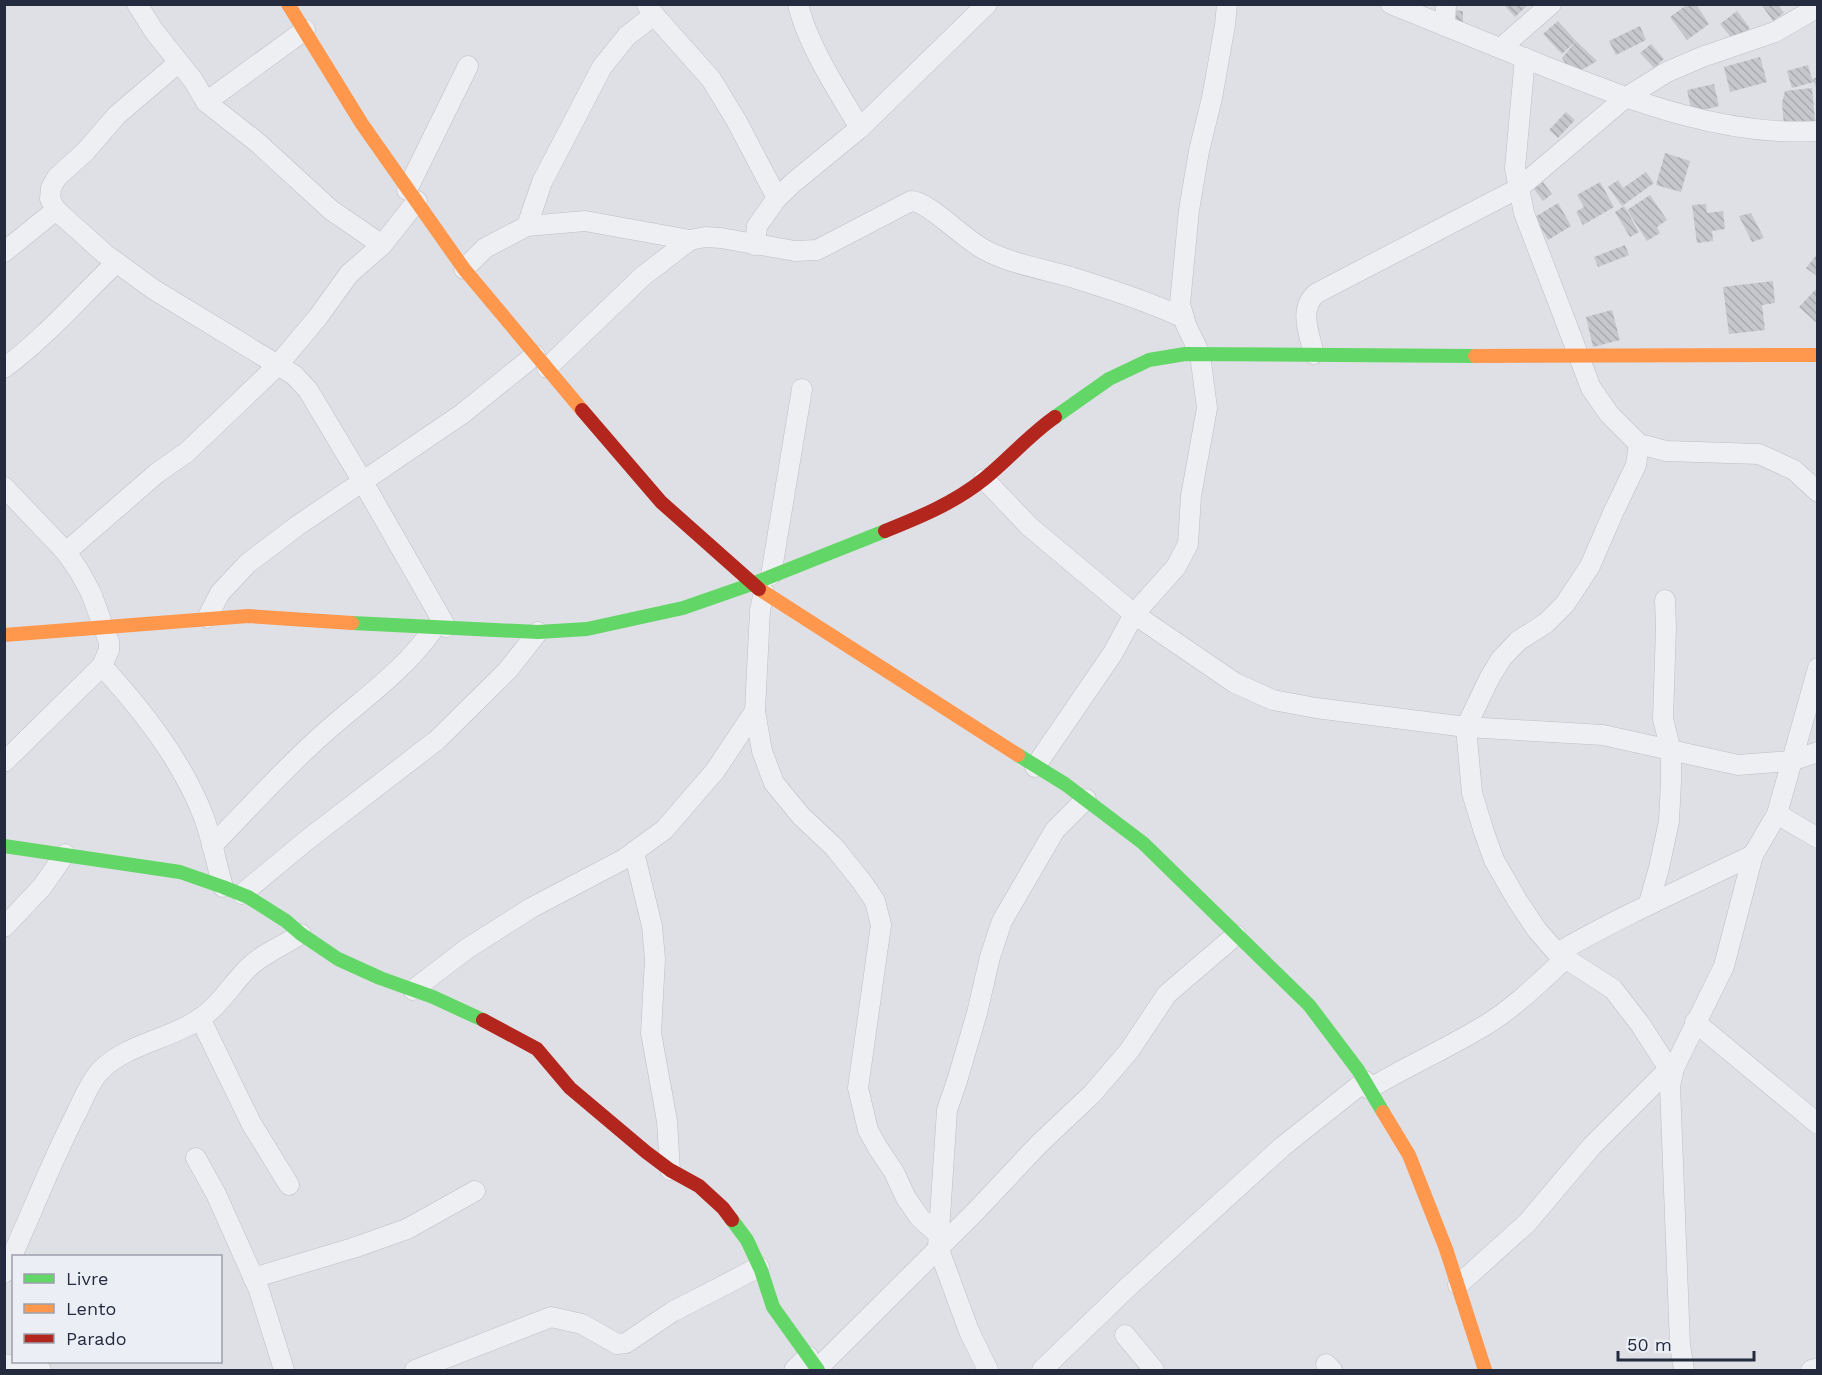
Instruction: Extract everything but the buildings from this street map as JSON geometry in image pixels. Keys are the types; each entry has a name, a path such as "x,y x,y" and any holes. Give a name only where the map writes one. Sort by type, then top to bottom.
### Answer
{"street":[{"path":"138,4 154,31 193,80 206,102 258,143 331,210 382,244"},
{"path":"288,4 362,124 464,269 661,502 762,584 1035,767 1065,784 1143,843 1309,1005 1358,1070 1409,1155 1446,1249 1485,1371"},
{"path":"798,4 815,47 860,128"},
{"path":"755,245 757,226 777,198 860,128 987,4"},
{"path":"1035,767 1113,653 1134,614 1176,567 1188,544 1191,496 1207,408 1200,354 1180,304 1188,210 1227,4"},
{"path":"1391,4 1625,98 1736,128 1790,133 1818,131"},
{"path":"1445,26 1446,4"},
{"path":"1501,48 1551,4"},
{"path":"1314,354 1305,312 1310,298 1317,293 1519,188 1625,98 1667,72 1702,57 1775,32 1818,7"},
{"path":"527,226 542,182 602,67 650,10 711,79 736,120 777,198"},
{"path":"206,102 305,30"},
{"path":"1525,58 1515,168 1524,213 1591,388 1609,414 1639,444 1666,451 1759,454 1794,470 1818,492"},
{"path":"178,63 117,115 85,152 57,177 51,188 50,199 56,210 116,262 153,289 294,375 308,390 363,482 440,628"},
{"path":"66,552 157,473 187,452 277,366 350,274 382,244 412,195 468,66"},
{"path":"464,269 485,248 527,226 585,222 690,240 705,237 721,238 795,251 817,250 911,201 918,201 985,251 1019,264 1149,302 1184,318"},
{"path":"4,252 56,210"},
{"path":"207,618 220,593 247,564 297,526 541,362 643,276 690,240"},
{"path":"4,368 33,347 82,294 116,262"},
{"path":"4,636 248,616 538,632 586,629 673,610 762,584 935,512 984,479 1038,429 1109,379 1149,360 1185,354 1578,357 1818,355"},
{"path":"802,388 762,584 755,711 762,750 774,783 801,816 834,847 875,901 881,925 858,1088 868,1130 894,1172 906,1198 938,1241 969,1331 988,1371"},
{"path":"1639,444 1636,465 1612,513 1590,566 1565,604 1546,623 1518,641 1501,659 1467,727 1472,793 1494,860 1517,900 1537,930 1562,956 1613,989 1672,1068 1670,1086 1680,1345 1684,1371"},
{"path":"984,479 1029,527 1134,614 1235,683 1273,700 1316,708 1467,727 1603,735 1671,752 1738,765 1791,761 1818,752"},
{"path":"4,488 66,552 91,592 109,642 109,650 102,666 4,762"},
{"path":"1649,903 1669,821 1671,752 1663,719 1665,600"},
{"path":"212,846 308,747 399,668 440,628"},
{"path":"242,894 307,840 437,740 507,671 538,632"},
{"path":"102,666 135,702 161,739 203,816 223,887"},
{"path":"1458,1285 1527,1223 1592,1146 1672,1068 1724,966 1754,855 1777,814 1818,668"},
{"path":"413,990 468,948 531,908 624,859 664,830 716,771 755,711"},
{"path":"938,1241 947,1110 974,1025 990,957 1002,921 1055,830 1086,799"},
{"path":"1777,814 1818,838"},
{"path":"4,846 180,872 242,894 286,921 301,934 338,958 495,1025 537,1049 570,1088 670,1170 699,1186 723,1208 747,1240 773,1307 815,1365"},
{"path":"633,852 652,926 655,959 651,1033 667,1121 670,1170"},
{"path":"4,927 42,886 65,854"},
{"path":"1042,1371 1128,1287 1282,1147 1367,1085 1485,1025 1521,998 1562,956 1606,925 1754,855"},
{"path":"13,1255 26,1229 58,1148 101,1070 122,1054 195,1023 230,991 246,970 262,955 280,948 301,934"},
{"path":"794,1371 815,1365 938,1241 1092,1094 1129,1051 1167,994 1236,934"},
{"path":"200,1018 251,1123 290,1185"},
{"path":"1695,1022 1818,1124"},
{"path":"196,1158 216,1194 253,1278 284,1371"},
{"path":"253,1278 407,1229 475,1191"},
{"path":"4,1273 12,1257"},
{"path":"415,1371 551,1317 582,1324 617,1344 626,1343 672,1312 759,1267"},
{"path":"1125,1335 1154,1371"},
{"path":"4,1364 41,1371"},
{"path":"1811,1371 1818,1368"}],"traffic: fast":[{"path":"1055,417 1109,379 1149,360 1185,354 1475,356"},
{"path":"352,623 538,632 587,629 683,608 752,584 885,531"},
{"path":"1018,755 1065,784 1143,843 1309,1005 1358,1070 1383,1112"},
{"path":"4,846 180,872 223,887 248,897 338,959 380,978 433,997 483,1020"},
{"path":"732,1220 747,1240 761,1270 773,1307 818,1370"}],"traffic: slow":[{"path":"288,4 362,124 464,269 582,410"},
{"path":"1475,356 1818,355"},
{"path":"759,589 1018,755"},
{"path":"4,635 248,616 352,623"},
{"path":"1383,1112 1409,1155 1446,1249 1485,1370"}],"traffic: jam":[{"path":"582,410 661,502 759,589"},
{"path":"885,531 936,509 973,488 1036,431 1055,417"},
{"path":"483,1020 537,1049 570,1088 646,1152 670,1170 699,1186 723,1208 732,1220"}]}
